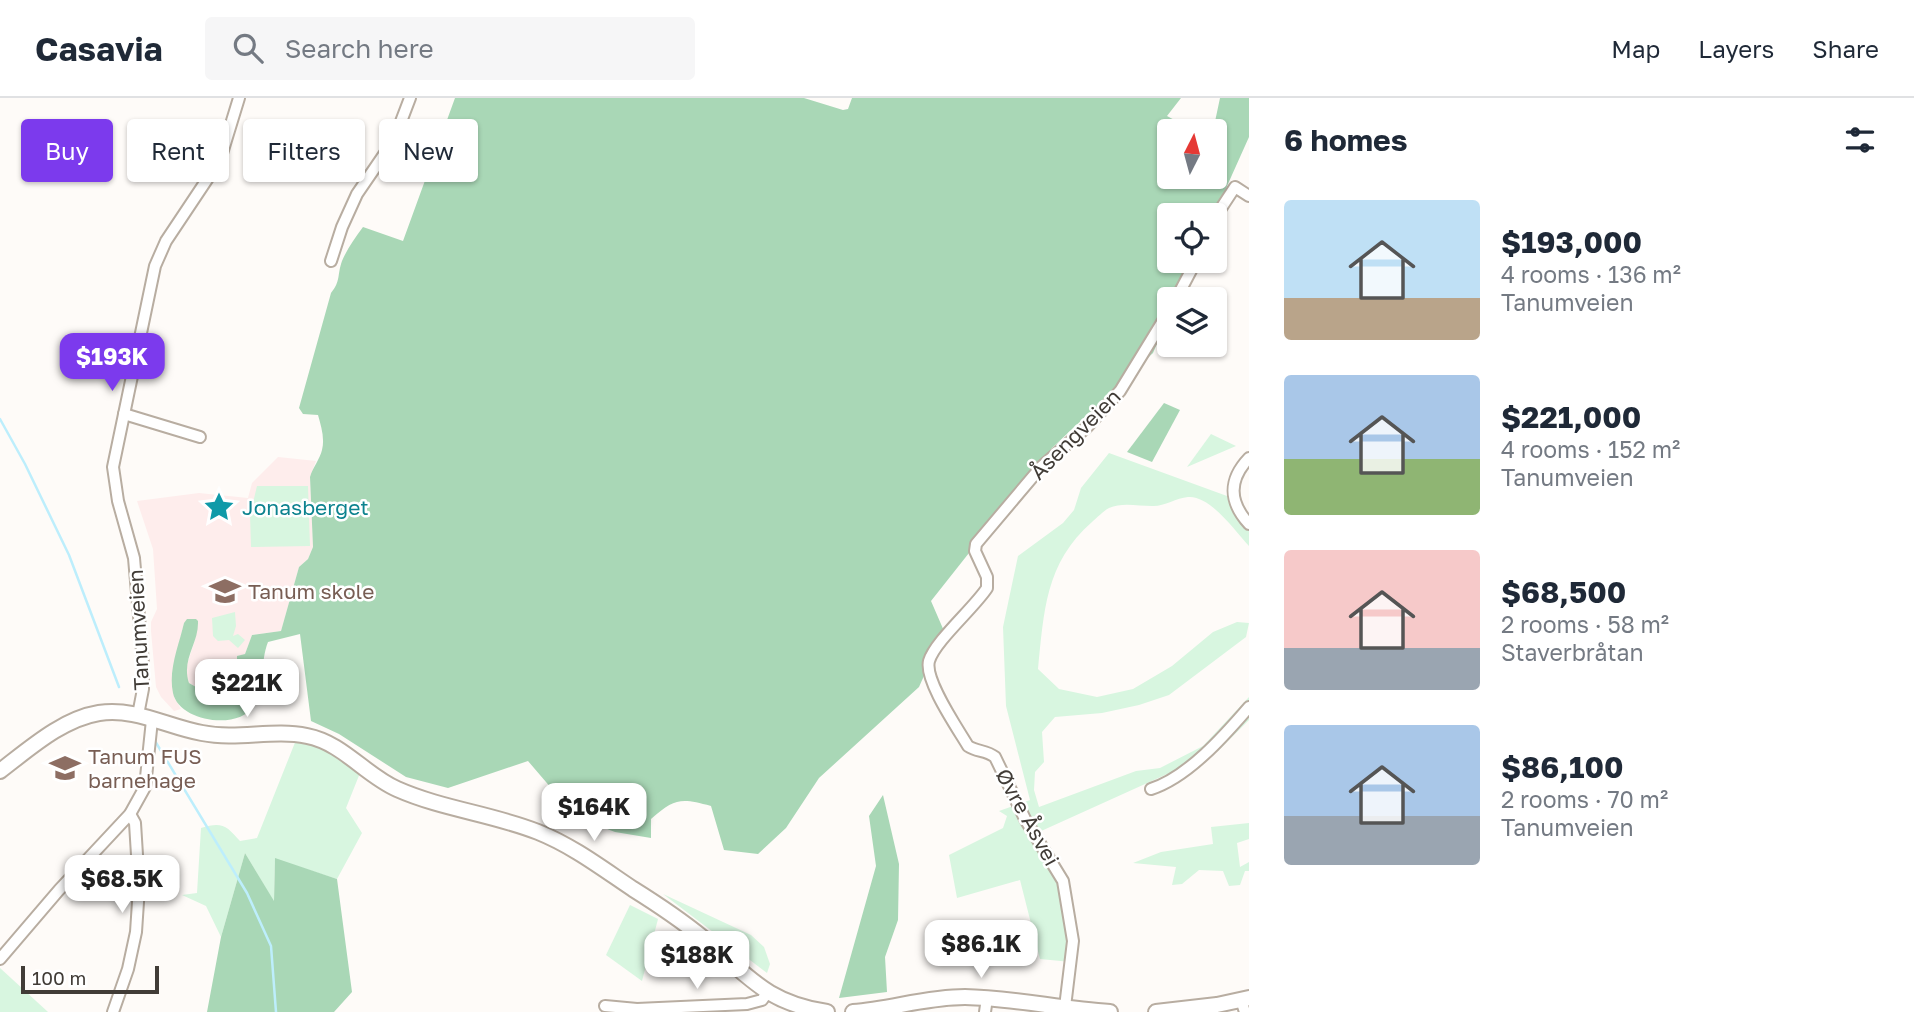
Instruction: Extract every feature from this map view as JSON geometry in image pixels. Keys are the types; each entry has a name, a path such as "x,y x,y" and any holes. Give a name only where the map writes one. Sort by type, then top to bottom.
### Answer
{"main road":[{"path":"0,771 77,719 110,711 145,717"},
{"name":"Tanumveien","path":"145,717 216,735 309,736 339,749 374,776 398,789 537,832 571,849 671,914 767,993 786,1002 827,1012"},
{"path":"853,1012 923,1000 1065,1007 1110,1012"},
{"path":"1156,1012 1245,1003"}],"street":[{"name":"Tanumveien","path":"145,717 134,558 114,480 116,447 155,266 166,241 220,160 239,98"},
{"path":"331,261 357,194 394,140 410,98"},
{"path":"1224,203 1235,187 1249,196"},
{"name":"Åsengveien","path":"975,551 984,532 1033,476 1087,427 1119,391 1157,332"},
{"path":"124,414 200,437"},
{"path":"1249,458 1238,473 1234,499 1238,512 1249,524"},
{"name":"Øvre Åsvei","path":"975,551 985,568 987,588 935,651 929,662 929,669 938,694 968,746 995,757 1025,818 1063,881 1073,941 1065,1007"},
{"path":"1151,789 1165,784 1202,756 1249,707"},
{"path":"0,959 59,890 130,814 145,787 148,740 145,717"},
{"path":"113,1012 128,968 139,903 135,823 130,814"},
{"path":"605,1006 647,1008 747,1003 762,1000 767,993"}],"shaded area":[{"name":"Tanum skole","path":"278,457 316,461 310,477 313,547 308,559 299,567 281,631 252,635 245,654 238,656 236,672 248,687 245,692 205,684 196,687 189,683 185,671 195,640 184,623 173,668 174,697 181,709 174,711 156,687 151,631 151,622 157,609 153,549 137,501 199,493 248,498 252,483"}],"green space":[{"path":"455,98 804,98 843,110 848,109 852,98 1181,98 1167,116 1173,119 1157,119 1157,189 1226,189 1219,203 1157,203 1157,273 1189,273 1182,287 1157,287 1157,344 1153,353 1052,448 931,601 944,631 919,687 819,778 786,828 758,854 724,850 711,806 701,803 685,801 666,807 651,819 651,838 615,832 576,817 528,761 448,788 406,777 339,734 311,721 300,634 268,642 257,698 247,713 236,718 210,720 186,711 173,693 173,667 187,619 198,621 187,666 189,683 196,687 215,684 221,688 245,692 248,687 239,677 237,656 245,654 252,635 281,631 299,567 308,559 313,547 310,477 321,453 323,437 318,415 303,414 299,408 331,293 338,281 344,257 363,227 403,241 424,182 478,182 478,119 447,119"},
{"path":"1220,98 1249,98 1249,137 1227,186 1227,119 1216,119"},
{"path":"1164,403 1180,410 1152,462 1127,452"},
{"path":"1211,434 1236,446 1187,467"},
{"path":"1109,453 1227,496 1231,507 1249,529 1249,546 1222,515 1196,498 1183,498 1156,506 1125,505 1107,509 1076,538 1056,572 1045,608 1038,669 1059,689 1097,697 1133,689 1172,666 1213,632 1237,622 1249,623 1246,637 1169,695 1102,713 1055,717 1042,732 1044,762 1035,772 1034,790 1039,807 1136,771 1160,768 1203,746 1249,697 1249,720 1218,751 1039,832 1061,880 1071,962 1040,959 1020,880 957,898 949,855 1003,828 1007,816 999,811 1030,800 1006,706 1003,627 1018,556 1063,523 1074,510 1081,488"},
{"path":"257,486 308,486 310,546 251,547 250,515"},
{"path":"235,612 236,626 233,636 238,634 245,640 238,648 229,640 218,641 213,636 212,618"},
{"path":"296,740 322,749 360,773 346,808 362,833 337,879 275,859 274,902 245,853 221,937 206,906 182,895 197,893 201,828 219,825 227,828 240,841 257,838"},
{"path":"883,795 899,864 898,920 885,957 887,992 839,998 876,866 869,816"},
{"path":"1249,823 1249,839 1237,843 1240,867 1249,862 1249,871 1245,871 1240,885 1229,886 1223,871 1199,870 1182,884 1172,885 1176,867 1133,863 1161,852 1213,844 1211,827"},
{"path":"245,853 274,901 275,858 337,879 352,992 334,1012 207,1012 221,937"},
{"path":"663,894 751,935 764,947 770,964 767,973"},
{"path":"630,905 658,919 642,981 606,955"},
{"path":"0,968 48,1012 0,1012"}],"waterway":[{"path":"0,419 69,555 119,687"},
{"path":"155,741 247,893 271,946 276,1012"}],"place":[{"name":"Jonasberget","path":"219,507"},
{"name":"Tanum skole","path":"225,591"},
{"name":"Tanum FUS barnehage","path":"65,768"}]}
